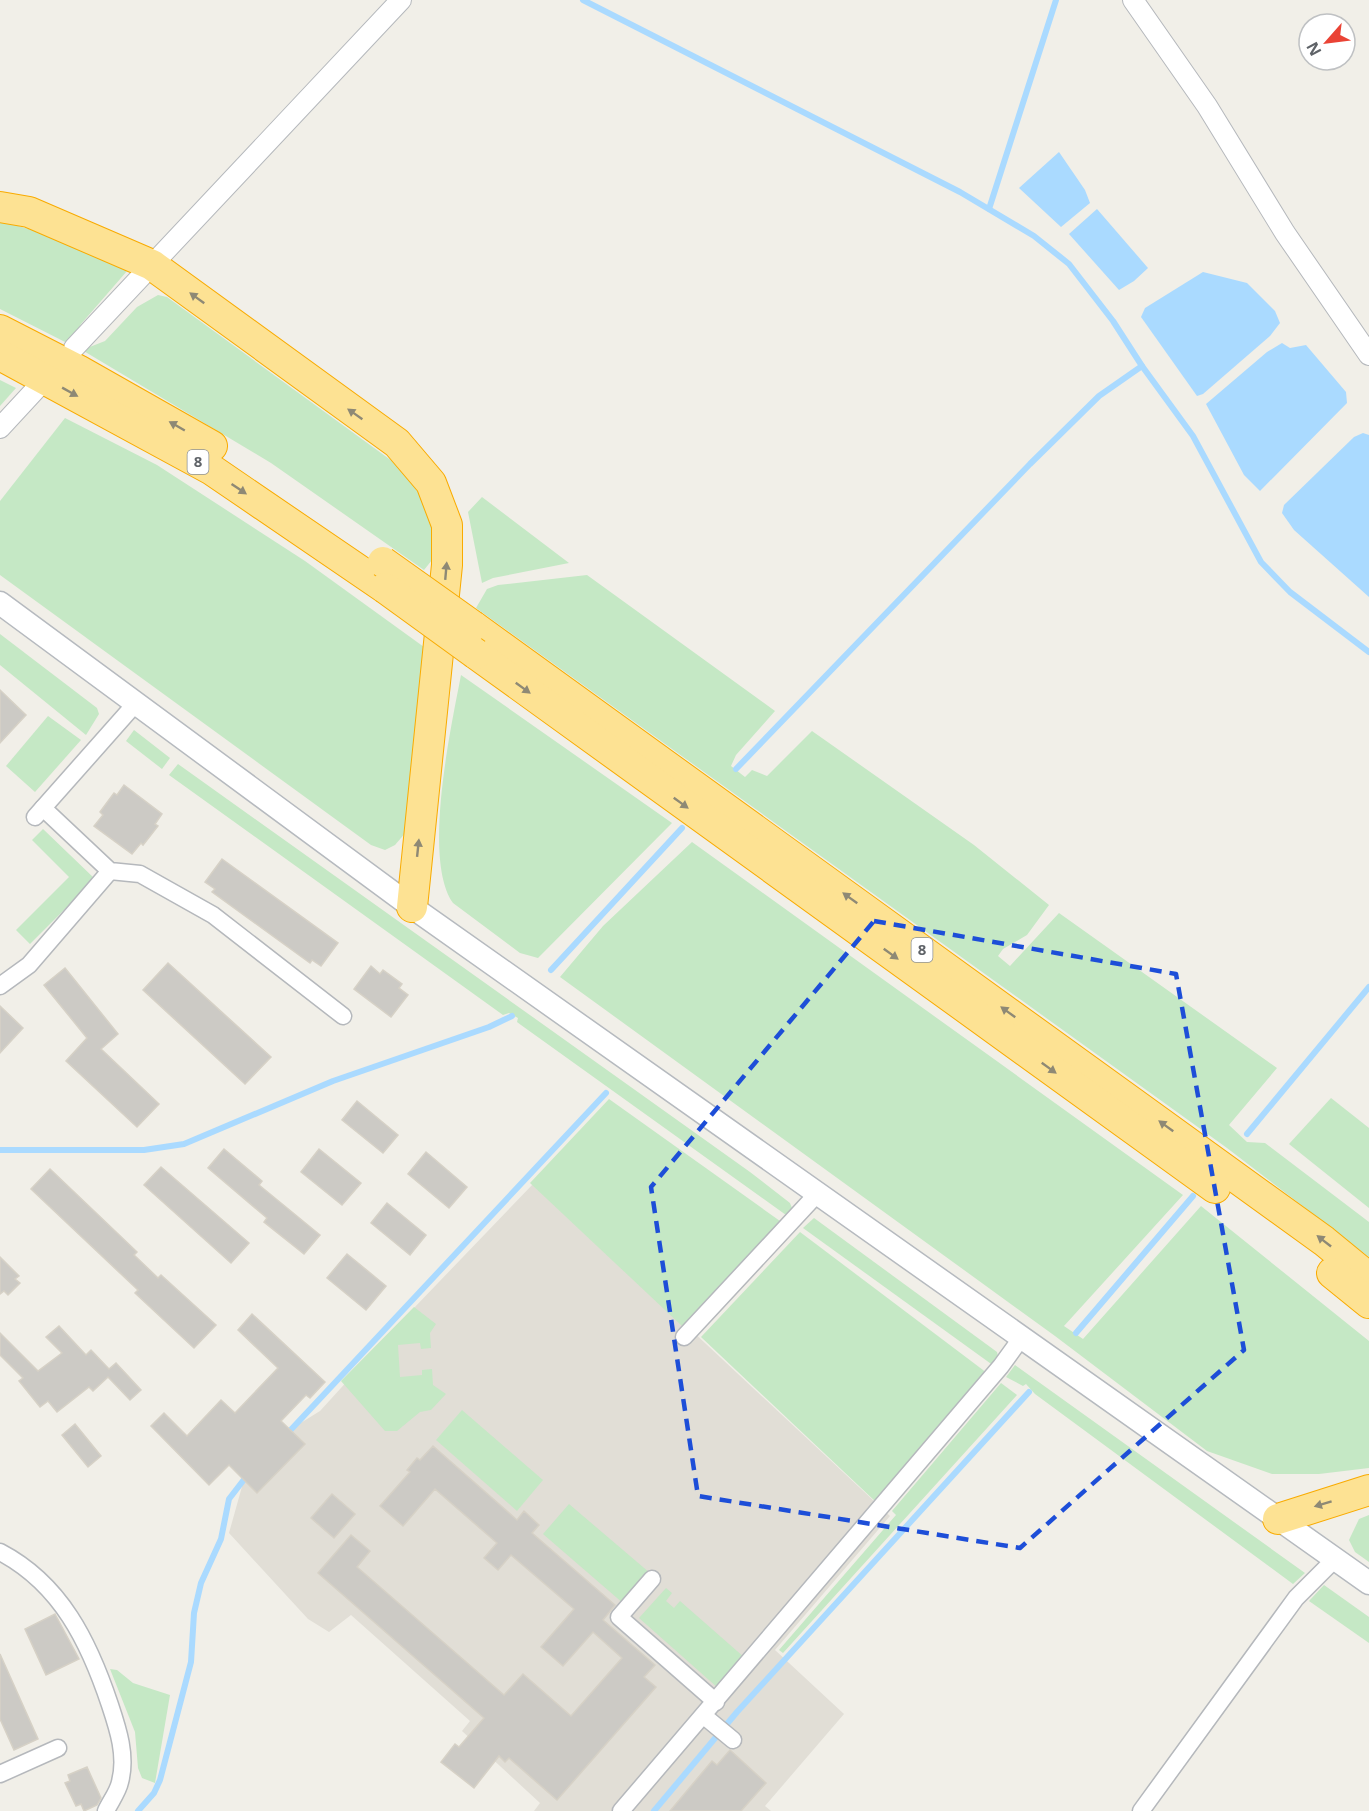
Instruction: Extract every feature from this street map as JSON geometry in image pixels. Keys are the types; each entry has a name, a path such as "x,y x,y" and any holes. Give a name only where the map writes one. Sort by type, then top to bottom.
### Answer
{"highway":[{"path":"0,207 29,212 152,264 397,443 431,483 447,525 447,565 412,907"},
{"name":"8","path":"0,330 78,370 219,451 1326,1268 1369,1303"},
{"name":"8","path":"0,355 212,470 384,575"},
{"name":"8","path":"474,640 1133,1102 1324,1241 1369,1278"},
{"path":"1278,1519 1369,1490"}],"main road":[{"path":"0,603 412,907 1369,1583"}],"street":[{"path":"74,348 400,0"},
{"path":"1133,0 1208,106 1285,233 1369,355"},
{"path":"0,429 37,388"},
{"path":"136,703 39,812 110,871 140,874 213,915 343,1016"},
{"path":"0,986 29,965 110,871"},
{"path":"684,1337 817,1194"},
{"path":"716,1702 1001,1366 1022,1337"},
{"path":"0,1552 49,1588 78,1626 98,1667 122,1740 120,1782 106,1811"},
{"path":"1141,1811 1296,1598 1335,1559"},
{"path":"621,1811 720,1730 716,1702 619,1617 652,1579"},
{"path":"0,1774 58,1748"}],"highlighted area":[{"path":"874,921 1176,974 1244,1350 1020,1548 698,1496 651,1187"}],"shaded area":[{"path":"534,1183 890,1516 775,1650 844,1714 765,1806 771,1811 534,1811 540,1803 462,1731 470,1721 351,1615 329,1632 308,1619 229,1533 243,1483 299,1424 320,1411 413,1309"}],"green space":[{"path":"0,221 54,236 127,271 81,324 69,344 0,309"},
{"path":"158,295 167,297 403,469 416,489 430,519 436,555 424,570 271,463 82,350 105,341 137,307"},
{"path":"0,380 16,388 0,406"},
{"path":"65,418 157,465 305,561 424,647 407,831 395,845 385,850 371,845 0,575 0,501"},
{"path":"482,497 569,563 493,578 482,583 468,512"},
{"path":"587,575 775,711 736,755 731,766 745,777 752,770 767,776 812,731 974,845 1049,905 1027,935 1003,949 998,956 1010,966 1059,913 1277,1068 1229,1125 1247,1142 1265,1143 1369,1222 1369,1257 1227,1148 476,608 487,589 498,585"},
{"path":"0,634 97,708 99,714 86,735 0,665"},
{"path":"461,675 672,823 538,958 520,953 453,903 444,883 439,825 446,759"},
{"path":"48,716 81,740 35,792 6,766"},
{"path":"134,730 170,758 162,769 126,741"},
{"path":"178,764 750,1172 790,1203 792,1208 786,1215 521,1025 517,1022 518,1018 509,1013 503,1015 169,775"},
{"path":"43,829 95,879 30,944 16,930 69,877 32,840"},
{"path":"692,842 1183,1195 1064,1326 1083,1339 1201,1206 1369,1341 1369,1468 1319,1474 1272,1474 1207,1451 1055,1336 560,977 603,926"},
{"path":"1331,1098 1369,1128 1369,1208 1289,1144"},
{"path":"609,1099 780,1221 682,1326 530,1183"},
{"path":"814,1218 997,1352 999,1360 994,1366 803,1228"},
{"path":"800,1232 987,1373 877,1503 701,1337"},
{"path":"414,1307 436,1324 430,1333 431,1348 421,1349 420,1343 398,1345 400,1377 422,1375 422,1370 432,1369 433,1385 446,1394 431,1410 420,1412 397,1431 385,1431 341,1381"},
{"path":"1015,1365 1305,1573 1293,1584 1035,1394 1026,1384 1023,1386 1006,1377"},
{"path":"1001,1383 1017,1395 783,1653 779,1650 896,1515 892,1511"},
{"path":"462,1410 543,1480 517,1511 436,1440"},
{"path":"569,1504 650,1573 624,1604 543,1534"},
{"path":"1369,1515 1369,1562 1355,1552 1349,1540 1359,1519"},
{"path":"1324,1585 1369,1617 1369,1643 1309,1601"},
{"path":"666,1588 672,1593 666,1601 674,1608 680,1601 745,1658 718,1688 639,1618"},
{"path":"110,1669 117,1670 133,1683 170,1695 155,1783 142,1778 138,1768 135,1732"}],"water":[{"path":"1059,152 1085,190 1090,203 1061,227 1019,188"},
{"path":"1097,209 1148,268 1134,281 1119,290 1069,234"},
{"path":"1203,272 1247,283 1275,311 1280,323 1270,336 1203,394 1197,396 1141,317 1145,308"},
{"path":"1282,343 1290,348 1306,345 1346,392 1347,403 1260,491 1244,475 1206,404 1267,352"},
{"path":"1363,433 1369,435 1369,597 1294,530 1282,513 1284,505 1354,437"}],"building":[{"path":"0,690 26,715 0,743"},
{"path":"124,785 162,814 155,824 158,826 143,845 141,843 132,854 94,826 103,815 100,812 114,793 117,795"},
{"path":"222,859 338,943 321,966 312,960 310,963 212,892 215,889 205,882"},
{"path":"168,963 271,1057 245,1084 143,990"},
{"path":"371,966 380,974 383,970 402,984 399,988 408,995 391,1017 354,989"},
{"path":"65,968 118,1034 101,1049 159,1104 137,1127 66,1061 87,1038 44,985"},
{"path":"0,1006 23,1028 0,1053"},
{"path":"357,1101 398,1135 383,1153 342,1120"},
{"path":"224,1149 262,1181 259,1185 320,1235 304,1254 264,1222 267,1218 208,1168"},
{"path":"319,1149 361,1183 342,1205 301,1172"},
{"path":"426,1152 467,1187 449,1208 408,1174"},
{"path":"161,1167 249,1243 231,1263 144,1185"},
{"path":"50,1169 137,1252 134,1255 158,1278 161,1275 216,1325 194,1348 135,1293 138,1290 31,1189"},
{"path":"387,1203 426,1235 410,1255 371,1223"},
{"path":"347,1254 386,1286 366,1310 327,1278"},
{"path":"0,1257 19,1276 15,1279 20,1283 8,1295 4,1291 0,1294"},
{"path":"252,1314 325,1382 310,1398 306,1395 281,1421 305,1444 257,1493 229,1465 209,1485 151,1426 164,1413 187,1436 221,1400 235,1413 278,1368 238,1330"},
{"path":"59,1326 86,1355 91,1350 109,1369 116,1363 141,1390 130,1400 108,1377 93,1391 89,1387 57,1412 48,1401 40,1407 19,1381 23,1378 0,1355 0,1333 38,1371 62,1353 46,1337"},
{"path":"75,1424 101,1456 88,1467 62,1435"},
{"path":"433,1446 517,1520 524,1511 539,1525 532,1533 615,1605 603,1620 655,1665 644,1677 656,1687 557,1800 509,1758 505,1762 499,1756 474,1788 441,1762 455,1744 459,1747 484,1718 318,1573 351,1535 370,1551 357,1567 504,1695 523,1674 571,1716 622,1658 593,1632 563,1666 541,1647 574,1609 511,1555 498,1570 484,1558 497,1543 435,1489 403,1526 380,1506 410,1472 407,1470 417,1458 420,1460"},
{"path":"332,1494 355,1514 334,1538 311,1518"},
{"path":"55,1614 79,1659 46,1675 25,1629"},
{"path":"0,1654 38,1739 14,1750 0,1719"},
{"path":"730,1750 766,1783 741,1811 670,1811 712,1761 717,1765"},
{"path":"87,1767 101,1798 97,1805 84,1811 81,1804 76,1806 65,1783 70,1781 68,1775"}],"waterway":[{"path":"583,0 960,192 1034,236 1069,264 1113,321 1142,366 1193,436 1261,562 1290,592 1369,652"},
{"path":"989,209 1056,0"},
{"path":"736,769 1030,464 1099,396 1142,366"},
{"path":"551,970 682,828"},
{"path":"1247,1134 1369,987"},
{"path":"0,1150 144,1150 184,1144 333,1081 489,1027 512,1016"},
{"path":"285,1436 606,1093"},
{"path":"1076,1333 1193,1196"},
{"path":"654,1811 737,1712 1029,1392"},
{"path":"138,1811 154,1793 160,1780 191,1662 194,1613 201,1583 221,1539 229,1499 249,1473"}]}
